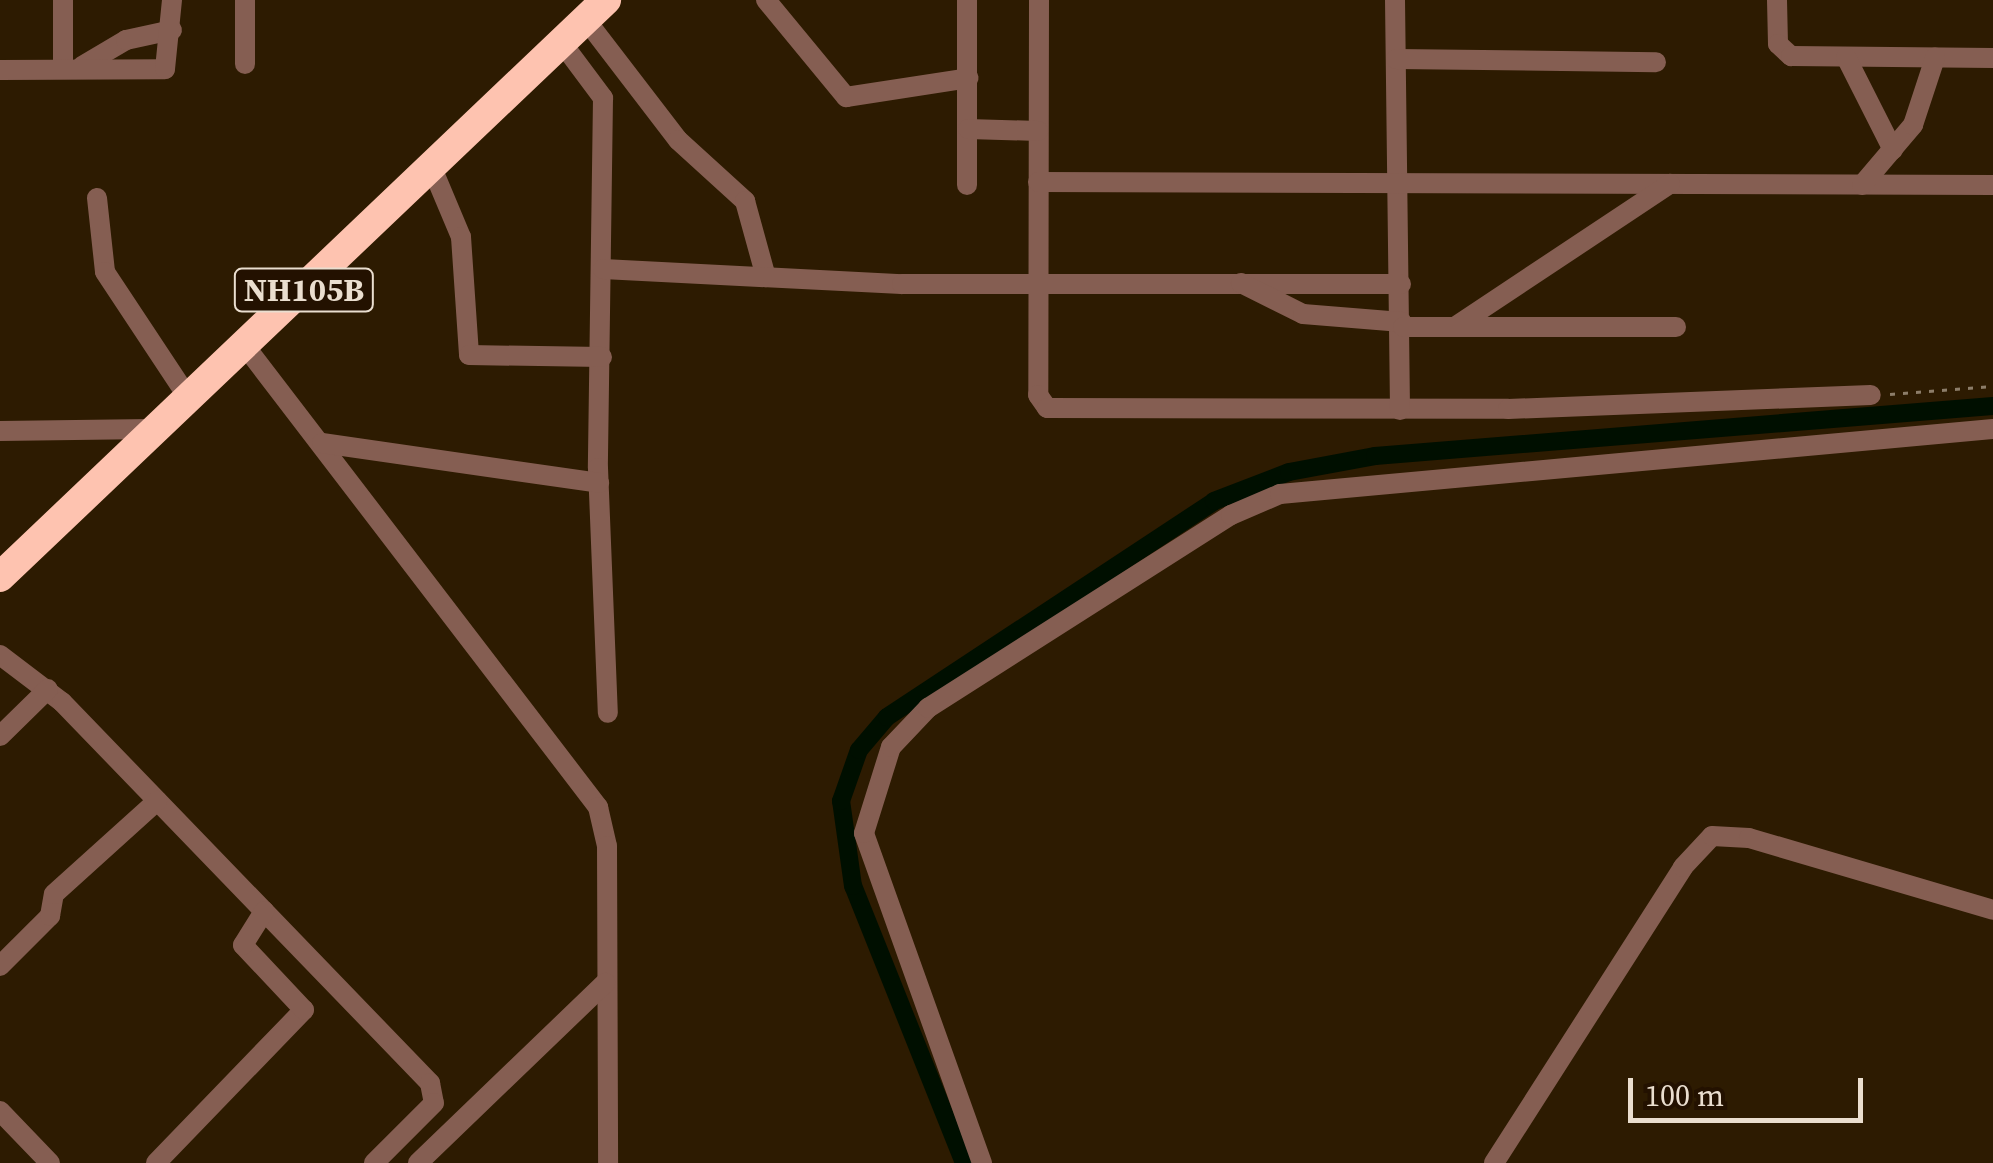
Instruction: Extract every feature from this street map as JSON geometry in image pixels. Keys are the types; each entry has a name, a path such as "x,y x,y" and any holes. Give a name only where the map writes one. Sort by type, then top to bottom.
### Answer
{"highway":[{"name":"NH105B","path":"0,577 150,429 246,346 596,10"}],"street":[{"path":"63,0 69,69"},
{"path":"0,70 165,69 172,30 172,0"},
{"path":"245,0 245,64"},
{"path":"766,0 846,97 968,78"},
{"path":"966,0 967,185"},
{"path":"1039,0 1038,395 1047,408 1400,410 1872,395"},
{"path":"1395,0 1403,324 1400,410"},
{"path":"1777,0 1782,52 1846,57 1993,58"},
{"path":"596,10 678,140 745,200 766,277"},
{"path":"69,69 126,40 172,30"},
{"path":"562,43 602,89 604,269 599,483 608,713"},
{"path":"1846,57 1893,150"},
{"path":"1862,185 1893,150 1920,108 1935,58"},
{"path":"1396,59 1656,62"},
{"path":"968,129 1038,130"},
{"path":"432,168 461,237 469,355 602,357"},
{"path":"1038,182 1398,180 1993,185"},
{"path":"1456,326 1670,184"},
{"path":"97,198 105,272 188,396"},
{"path":"604,269 766,277 1401,284"},
{"path":"1240,283 1303,314 1403,324 1676,326"},
{"path":"246,346 598,808 607,846 608,1163"},
{"path":"982,1163 864,833 891,748 928,708 1231,515 1280,494 1993,428"},
{"path":"0,431 150,429"},
{"path":"322,443 599,483"},
{"path":"0,655 48,689 433,1087 434,1104 374,1163"},
{"path":"0,736 48,689"},
{"path":"0,966 50,916 54,894 157,801"},
{"path":"1494,1163 1683,867 1712,836 1749,838 1993,910"},
{"path":"156,1163 304,1010 243,945 264,911"},
{"path":"418,1163 605,983"},
{"path":"0,1111 50,1163"}],"path":[{"path":"1872,395 1993,386"}],"waterway":[{"path":"964,1163 853,886 841,801 859,750 887,717 1214,501 1289,472 1375,456 1993,406"}]}
